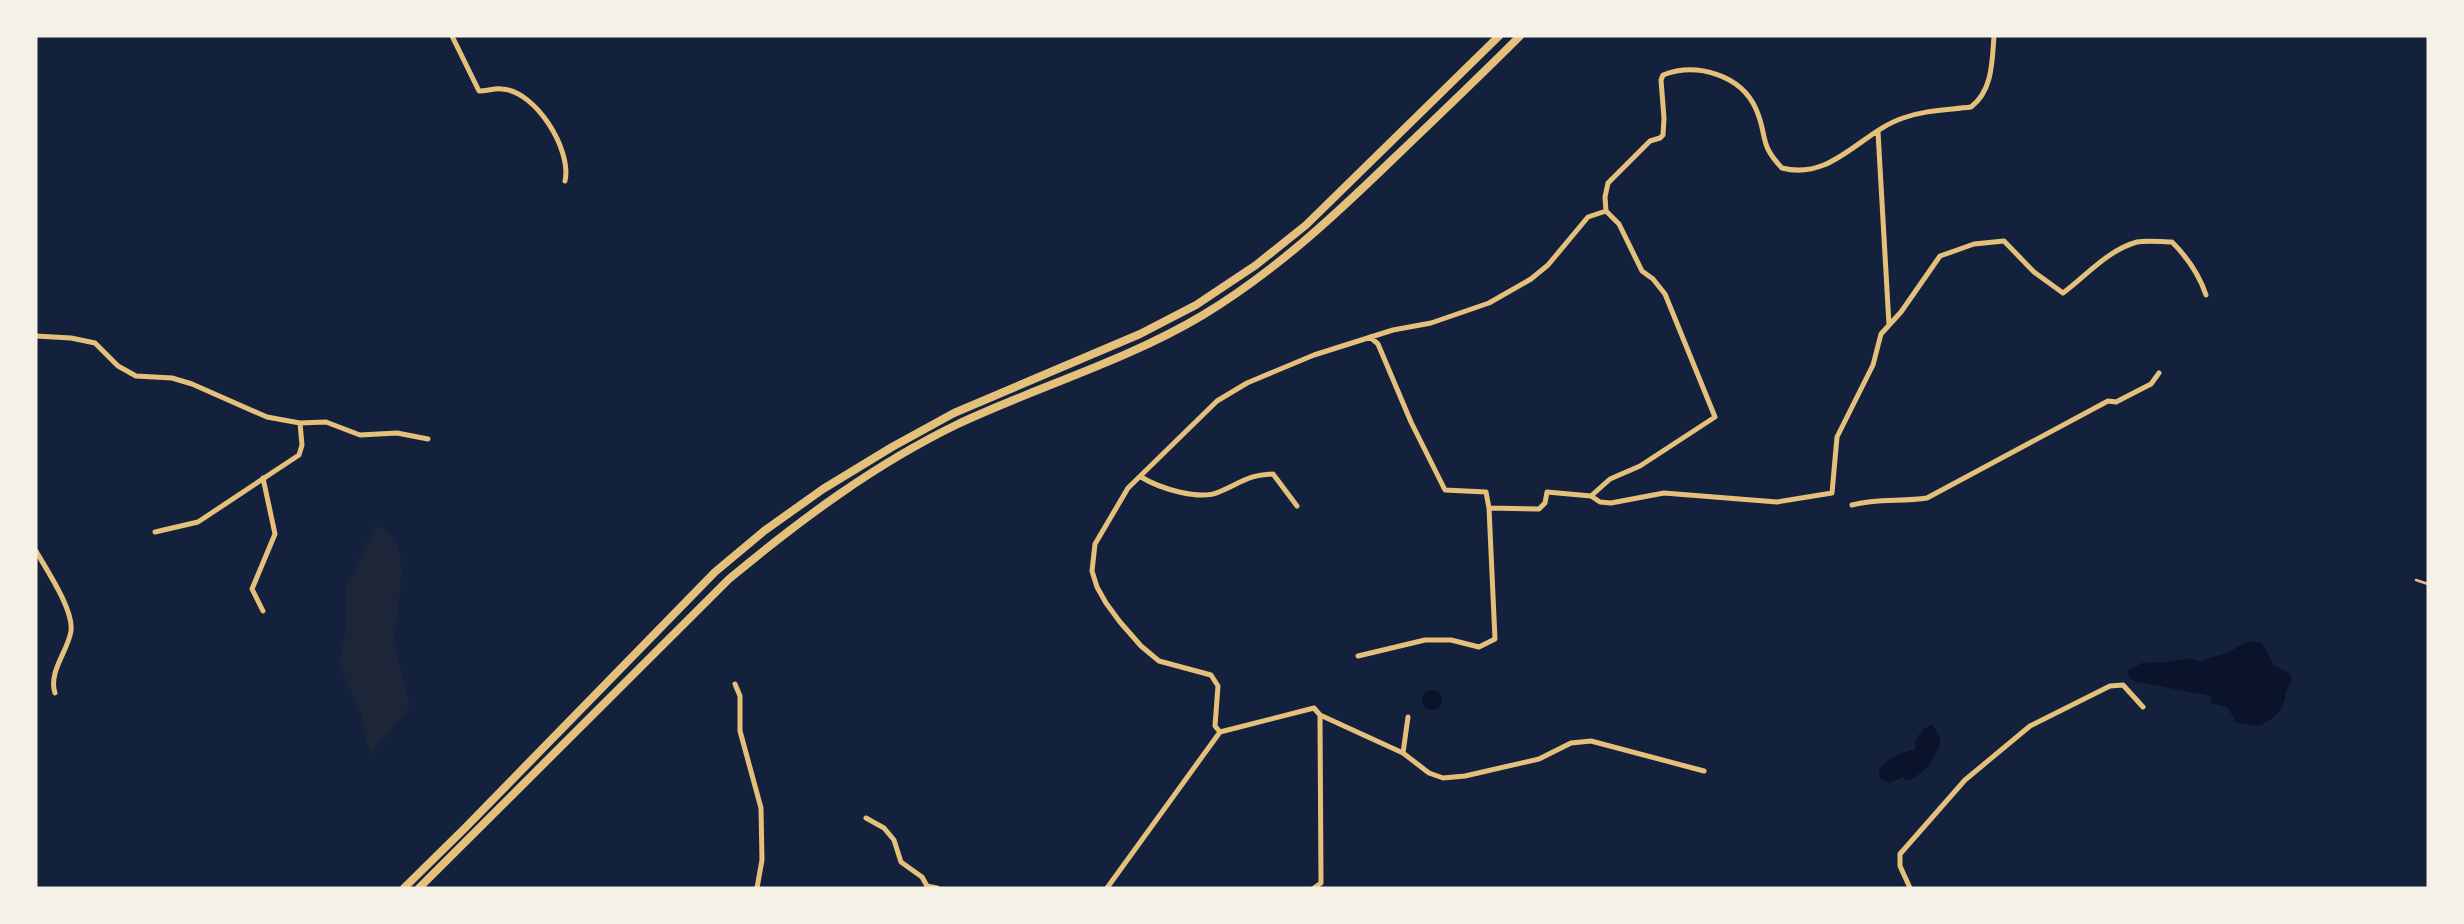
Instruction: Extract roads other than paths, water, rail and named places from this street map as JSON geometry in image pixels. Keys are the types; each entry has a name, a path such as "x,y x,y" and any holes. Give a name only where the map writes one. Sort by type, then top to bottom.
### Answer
{"main road":[{"path":"404,888 715,572 764,531 823,489 892,447 954,413 1140,334 1196,305 1256,265 1306,225 1499,36"},
{"path":"419,888 729,579 763,551 826,503 895,458 959,424 1146,345 1202,316 1265,274 1314,235 1520,36"}],"street":[{"path":"452,36 479,91 503,89 525,98 538,108 546,119 565,157 567,171 565,180"},
{"path":"1591,496 1610,479 1640,466 1715,417 1665,294 1653,279 1642,271 1619,224 1606,211 1605,197 1608,183 1643,148 1662,134 1664,118 1661,80 1667,74 1688,71 1719,74 1741,89 1752,101 1757,111 1767,152 1782,168 1799,170 1824,166 1902,118 1936,109 1971,107 1978,101 1992,68 1994,36"},
{"path":"1878,132 1889,325"},
{"path":"1220,732 1215,726 1218,686 1211,675 1159,661 1141,646 1106,604 1092,571 1092,558 1100,534 1128,488 1216,401 1247,383 1314,355 1347,346 1370,337 1431,323 1489,303 1531,279 1548,266 1588,217 1606,211"},
{"path":"1489,508 1539,509 1545,503 1547,492 1591,496 1600,502 1611,503 1664,493 1777,502 1832,493 1838,438 1873,365 1882,334 1901,312 1940,256 1974,244 2004,241 2034,272 2064,293 2086,276 2106,256 2138,242 2172,242 2186,256 2201,278 2206,295"},
{"path":"36,336 71,338 95,343 118,366 136,376 172,378 192,384 267,417 300,423 326,422 360,435 397,433 428,439"},
{"path":"1358,656 1425,640 1451,640 1479,646 1495,639 1489,508 1486,492 1445,490 1410,422 1378,344 1370,337"},
{"path":"1852,505 1868,500 1906,501 1927,498 2108,401 2116,402 2151,384 2159,373"},
{"path":"155,532 198,522 299,455 302,445 300,423"},
{"path":"1141,476 1167,490 1207,494 1217,493 1249,476 1273,474 1297,506"},
{"path":"263,478 274,534 252,589 263,611"},
{"path":"36,550 70,614 71,630 53,679 55,693"},
{"path":"734,684 740,696 740,731 761,808 762,860 758,888"},
{"path":"1910,888 1900,866 1900,854 1965,780 2030,726 2110,686 2123,685 2143,706"},
{"path":"1107,888 1220,732 1314,708 1320,715 1403,753 1429,773 1443,778 1465,776 1539,759 1571,743 1591,741 1704,771"},
{"path":"1314,888 1321,883 1320,715"},
{"path":"1403,753 1408,716"},
{"path":"866,818 884,828 894,840 901,862 922,877 928,886 937,888"}],"lane":[{"path":"2416,580 2428,584"}]}
